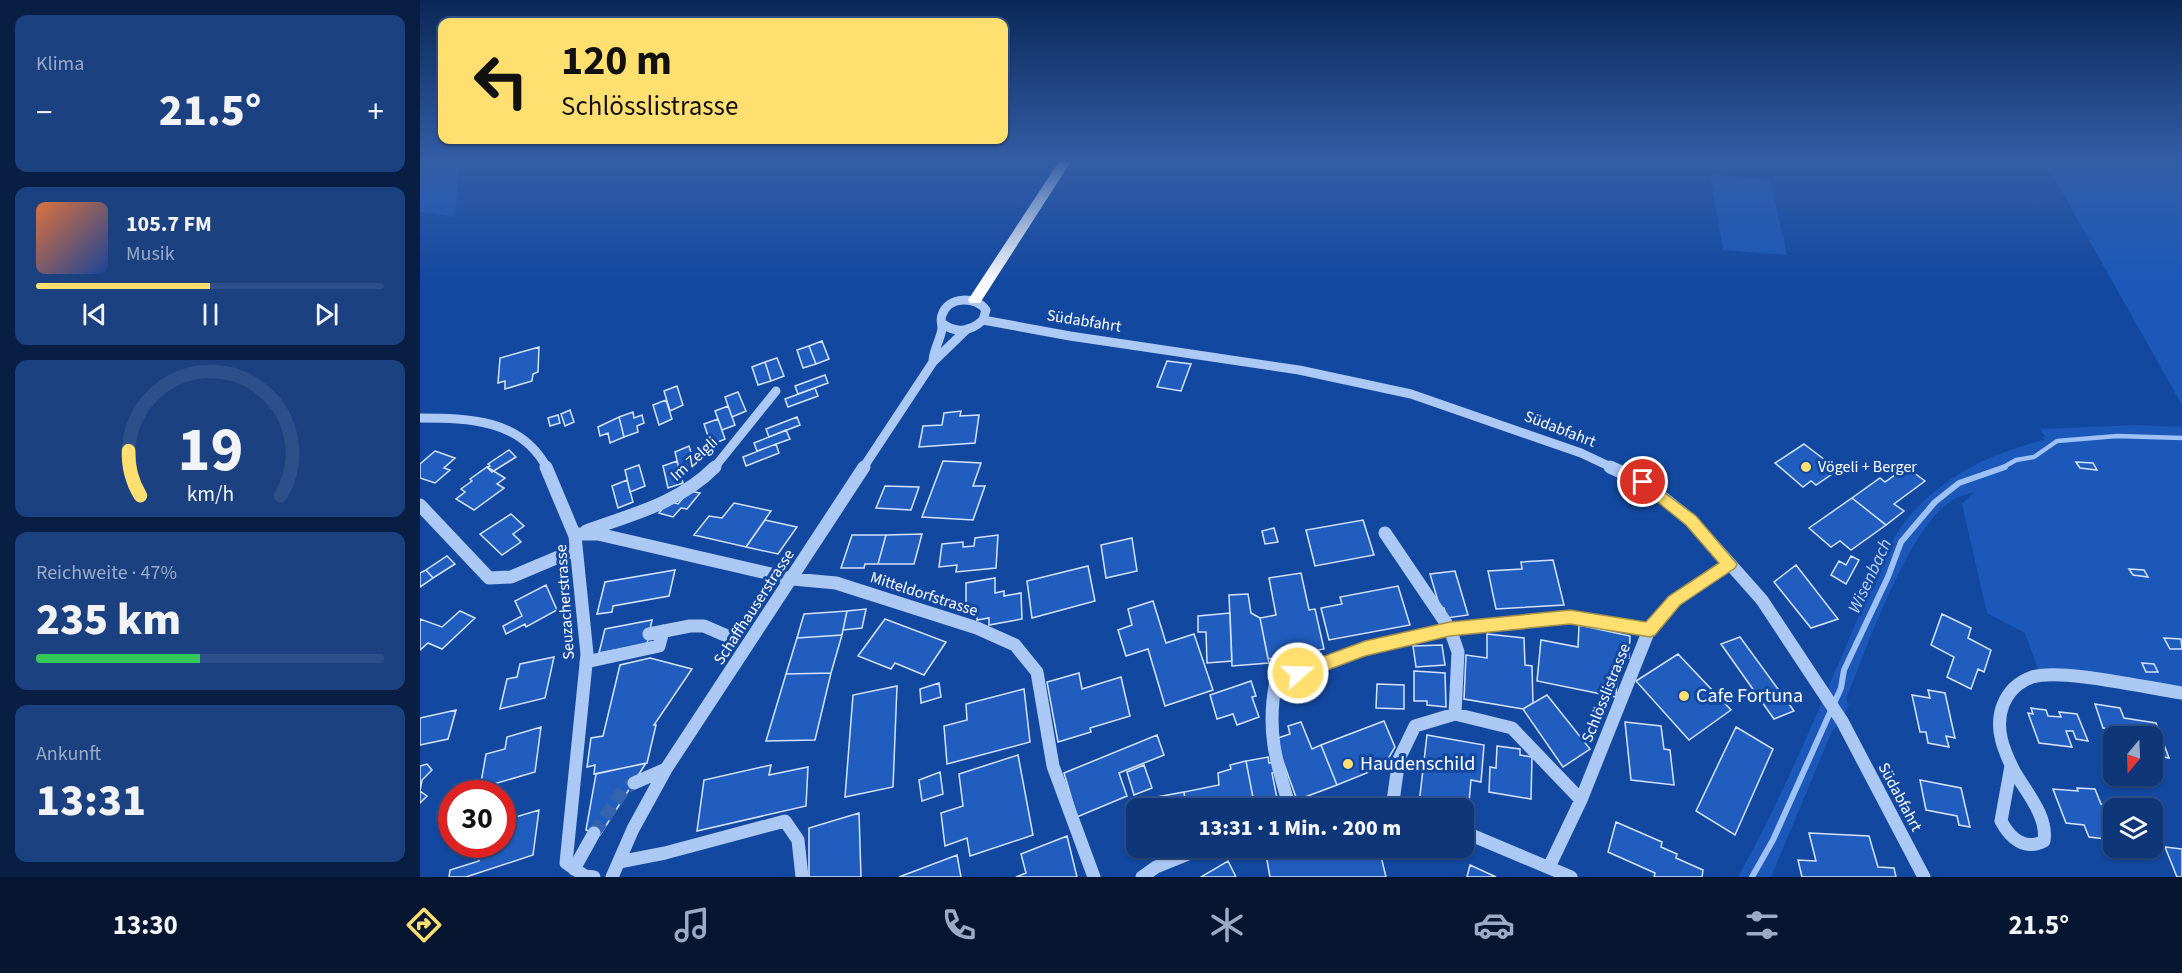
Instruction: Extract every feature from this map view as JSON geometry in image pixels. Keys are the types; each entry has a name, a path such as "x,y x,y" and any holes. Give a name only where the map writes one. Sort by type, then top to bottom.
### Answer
{"main road":[{"path":"975,300 1039,201"}],"street":[{"path":"962,300 975,300 986,310 983,320 967,329 950,329 943,324 942,314 949,305 962,300"},
{"name":"Südabfahrt","path":"983,320 1359,381 1411,394 1463,411 1581,453 1643,482 1691,520 1762,600 1825,692 1842,721 1924,877"},
{"name":"Schaffhauserstrasse","path":"933,362 932,355 943,324"},
{"name":"Schaffhauserstrasse","path":"612,877 633,829 666,769 793,579 933,362 967,329"},
{"name":"Im Zelgli","path":"577,534 681,495 711,470 740,438 776,391"},
{"name":"Seuzacherstrasse","path":"420,418 487,422 513,429 530,443 544,461 577,534 575,550 586,662 566,863 574,869"},
{"path":"420,505 489,578 511,577 575,550"},
{"path":"1385,533 1450,629 1458,652 1455,714"},
{"name":"Mitteldorfstrasse","path":"577,534 598,534 793,579 836,583 977,628 1015,645 1037,672 1053,766 1094,877"},
{"name":"Schlösslistrasse","path":"1549,867 1581,800 1650,630 1675,600 1730,564"},
{"path":"1287,798 1270,741 1270,704 1276,681 1365,648 1450,629 1570,617 1650,630"},
{"path":"649,634 704,626 734,639"},
{"path":"586,662 659,646 663,631"},
{"path":"2011,765 2001,821 2014,839 2028,845 2040,844 2044,841 2046,829 2011,765 1998,724 2000,709 2006,696 2019,683 2040,675 2066,676 2182,693"},
{"path":"1393,798 1399,759 1414,726 1455,714 1512,728 1581,800"},
{"path":"634,783 666,769"},
{"path":"619,862 665,853 785,821 798,835 802,877"},
{"path":"594,833 574,869 585,876 594,877"},
{"path":"1474,835 1571,877"},
{"path":"1142,877 1156,867 1178,858"}],"shaded area":[{"path":"420,201 456,201 455,217 420,212"},
{"path":"1715,201 1775,201 1787,255 1723,250"},
{"path":"2067,201 2182,201 2182,405"},
{"path":"2139,425 2182,427 2182,693 2040,675 2025,633 1987,613 1962,504 1974,492 1958,497 1936,514 1920,535 1890,590 1846,699 1849,704 1842,721 1832,731 1771,877 1738,877 1797,758 1886,552 1895,536 1917,508 1930,495 1975,465 2008,451 2044,440 2042,437 2045,437 2040,429"}],"building":[{"path":"822,341 829,359 816,364 809,346"},
{"path":"809,346 816,364 803,368 797,350"},
{"path":"539,347 538,372 533,374 532,381 505,389 505,381 498,383 500,358"},
{"path":"777,358 784,376 771,381 765,362"},
{"path":"1167,361 1191,364 1181,391 1157,387"},
{"path":"765,362 771,381 758,385 752,367"},
{"path":"825,375 828,383 798,394 795,386"},
{"path":"677,386 683,405 670,411 664,391"},
{"path":"815,388 818,396 788,407 785,399"},
{"path":"738,392 746,411 732,417 725,397"},
{"path":"666,400 672,419 659,425 653,405"},
{"path":"728,406 735,425 722,430 715,411"},
{"path":"570,410 574,422 565,426 561,414"},
{"path":"961,411 960,416 979,415 975,443 919,447 923,426 942,425 944,413"},
{"path":"633,412 634,418 642,415 644,423 637,426 638,432 624,437 619,417"},
{"path":"558,415 560,423 550,426 548,418"},
{"path":"619,417 624,437 610,443 608,433 600,436 598,427"},
{"path":"797,417 800,425 769,437 766,429"},
{"path":"718,419 725,439 711,445 704,424"},
{"path":"786,430 790,439 757,451 754,443"},
{"path":"776,444 779,453 746,466 743,457"},
{"name":"Vögeli + Berger","path":"1804,444 1838,470 1816,485 1811,481 1803,487 1775,463"},
{"path":"689,446 695,467 680,473 675,452"},
{"path":"509,450 516,457 492,472 487,467 490,466 488,464"},
{"path":"435,451 455,458 444,468 450,470 435,483 420,478 420,464"},
{"path":"677,461 683,483 668,488 663,466"},
{"path":"943,461 981,463 973,486 985,486 973,520 922,517"},
{"path":"2076,462 2093,463 2097,470 2080,468"},
{"path":"639,465 645,486 630,492 625,470"},
{"path":"487,467 505,478 497,484 504,488 474,510 456,499 465,492 461,489 472,481 470,479"},
{"path":"1906,467 1925,481 1894,504 1904,511 1886,525 1852,498 1880,478 1885,482"},
{"path":"627,480 633,502 618,508 612,486"},
{"path":"885,486 919,487 911,510 876,508"},
{"path":"689,491 700,493 687,509 681,508 673,517 659,513 669,501 678,504"},
{"path":"1852,498 1886,525 1851,550 1840,541 1831,547 1809,528"},
{"path":"734,503 771,511 746,547 694,535 709,516 722,518"},
{"path":"511,514 524,526 513,534 521,542 502,555 480,534"},
{"path":"765,520 797,527 778,554 746,547"},
{"path":"1363,520 1374,555 1315,566 1306,530"},
{"path":"1274,528 1278,542 1265,544 1262,531"},
{"path":"922,534 914,564 878,564 886,535"},
{"path":"852,535 886,535 878,564 865,564 864,568 841,568"},
{"path":"998,535 996,568 956,572 957,565 939,567 942,544 963,542 963,547 974,546 975,538"},
{"path":"1132,538 1137,571 1106,578 1101,545"},
{"path":"447,556 455,564 433,578 426,570"},
{"path":"1851,556 1859,560 1846,584 1831,575 1839,561 1846,565"},
{"path":"1553,560 1564,605 1496,609 1488,571 1522,569 1521,562"},
{"path":"1796,565 1838,619 1811,628 1774,582"},
{"path":"1088,566 1095,601 1032,618 1027,581"},
{"path":"2129,569 2144,570 2148,577 2133,575"},
{"path":"426,570 433,578 420,587 420,573"},
{"path":"675,570 669,596 613,606 612,612 597,614 605,582"},
{"path":"1455,571 1468,615 1447,618 1444,608 1440,608 1430,574"},
{"path":"1301,573 1309,610 1315,609 1324,649 1268,659 1260,618 1276,615 1269,578"},
{"path":"995,578 995,593 1004,591 1004,596 1021,593 1022,619 989,625 989,618 977,620 977,609 966,611 966,583"},
{"path":"546,585 557,610 526,627 525,624 506,634 503,626 522,616 515,601"},
{"path":"1398,586 1410,625 1329,640 1321,608 1342,604 1340,597"},
{"path":"1248,594 1251,613 1260,618 1269,663 1232,666 1229,595"},
{"path":"1153,601 1166,643 1194,634 1213,690 1165,706 1148,649 1126,656 1118,630 1132,625 1128,609"},
{"path":"866,609 862,628 843,630 847,611"},
{"path":"460,611 475,618 442,649 428,643 420,650 420,619 442,627"},
{"path":"847,611 842,635 797,638 804,614"},
{"path":"1230,613 1232,661 1207,663 1206,632 1198,632 1198,616"},
{"path":"1942,614 1971,628 1968,638 1991,650 1984,672 1978,669 1971,689 1947,677 1954,657 1931,645"},
{"path":"885,619 946,642 924,675 895,663 891,669 858,656"},
{"path":"652,620 647,644 599,653 605,629"},
{"path":"1579,625 1630,636 1629,658 1618,656 1616,697 1537,681 1541,640 1578,647"},
{"path":"1487,634 1524,638 1525,665 1532,666 1533,703 1523,709 1464,699 1466,655 1487,658"},
{"path":"842,635 831,673 786,674 797,638"},
{"path":"1740,637 1794,711 1774,719 1721,644"},
{"path":"2164,638 2181,639 2182,649 2170,649"},
{"path":"1442,645 1445,665 1416,667 1413,646"},
{"name":"Cafe Fortuna","path":"1678,654 1731,710 1689,740 1636,681"},
{"path":"554,657 545,698 500,709 507,679 517,677 520,664"},
{"path":"650,658 692,669 654,725 656,725 647,763 594,774 595,765 587,767 591,738 603,736 620,665"},
{"path":"2142,663 2154,664 2158,672 2146,672"},
{"path":"1414,671 1445,673 1446,707 1427,705 1427,701 1414,701"},
{"path":"831,673 815,740 766,741 786,674"},
{"path":"1079,673 1082,689 1121,677 1130,716 1090,728 1091,732 1058,742 1047,682"},
{"path":"1251,681 1256,696 1252,697 1259,717 1237,725 1233,714 1217,719 1210,695"},
{"path":"939,683 941,697 921,703 920,689"},
{"path":"1377,684 1404,685 1404,709 1376,708"},
{"path":"897,686 893,787 845,797 853,695"},
{"path":"1024,689 1030,742 947,764 944,726 967,720 966,704"},
{"path":"1928,690 1945,693 1955,738 1946,736 1949,747 1928,743 1926,732 1920,732 1912,695 1930,698"},
{"path":"1547,695 1590,749 1563,767 1523,709"},
{"path":"2095,704 2120,708 2124,718 2156,723 2157,726 2103,726 2103,728"},
{"path":"2031,708 2046,710 2048,716 2061,717 2059,712 2077,714 2088,741 2076,739 2073,731 2066,731 2072,747 2039,743 2028,713 2033,714"},
{"path":"456,710 448,739 420,745 420,718"},
{"path":"1384,721 1395,747 1384,766 1337,785 1321,745"},
{"path":"1301,722 1312,749 1321,745 1337,785 1302,798 1296,798 1275,739 1290,734 1288,726"},
{"path":"1625,722 1661,726 1664,749 1670,750 1674,785 1631,780"},
{"path":"541,727 535,772 508,780 481,780 486,754 505,749 507,737"},
{"path":"1736,727 1773,749 1735,835 1696,811"},
{"path":"1157,735 1164,755 1119,773 1127,796 1077,817 1064,773"},
{"path":"1427,735 1484,745 1481,782 1471,780 1469,798 1420,798"},
{"path":"2163,742 2169,758 2163,757"},
{"path":"1497,746 1520,749 1520,755 1532,757 1531,799 1489,792 1490,767 1496,768"},
{"path":"1018,755 1033,835 970,856 967,838 945,846 941,813 963,806 959,774"},
{"path":"1268,757 1269,763 1274,762 1276,772 1272,773 1277,798 1253,798 1246,761"},
{"path":"1246,761 1253,798 1185,798 1184,792 1219,785 1218,773 1231,769 1230,765"},
{"path":"646,763 600,835 586,830 596,774"},
{"path":"427,764 432,770 422,780 420,791 420,766"},
{"path":"771,765 769,775 808,767 806,806 697,831 704,780"},
{"path":"1144,765 1152,788 1134,795 1127,772"},
{"path":"940,772 943,794 922,801 919,780"},
{"path":"1920,780 1961,788 1970,827 1959,825 1957,816 1926,810"},
{"path":"2077,788 2095,789 2103,804 2103,839 2089,837 2084,825 2066,823 2053,789 2078,791"},
{"path":"420,791 427,796 420,803"},
{"path":"1184,792 1185,798 1151,798"},
{"path":"539,810 533,855 466,877 449,877 450,870 479,861 479,858 516,858 516,817"},
{"path":"859,813 861,877 809,877 809,828"},
{"path":"1616,822 1662,842 1661,847 1677,854 1676,858 1703,870 1702,877 1654,877 1655,873 1608,852"},
{"path":"1809,833 1869,836 1878,867 1894,868 1896,877 1802,877 1798,860 1816,861"},
{"path":"1067,836 1077,877 1016,877 1026,873 1021,854"},
{"path":"2165,847 2182,849 2182,877 2177,877"},
{"path":"957,855 961,877 899,877"},
{"path":"1267,858 1381,858 1386,877 1270,877"},
{"path":"1228,861 1236,877 1201,877"},
{"path":"1470,865 1496,877 1467,877"}],"waterway":[{"name":"Wisenbach","path":"2002,468 2016,460 2034,457 2057,441 2117,436 2182,438"},
{"name":"Wisenbach","path":"1752,877 1773,840 1841,688 1844,670 1888,577 1901,542 1935,502 1959,483 2005,467"}],"tunnel":[{"path":"594,833 625,788 634,783"}],"place":[{"name":"Vögeli + Berger","path":"1806,467"},
{"name":"Cafe Fortuna","path":"1684,696"},
{"name":"Haudenschild","path":"1348,764"}],"route":[{"path":"1298,673 1365,648 1450,629 1570,617 1650,630 1675,600 1702,580 1730,564 1691,520 1643,482"}]}
